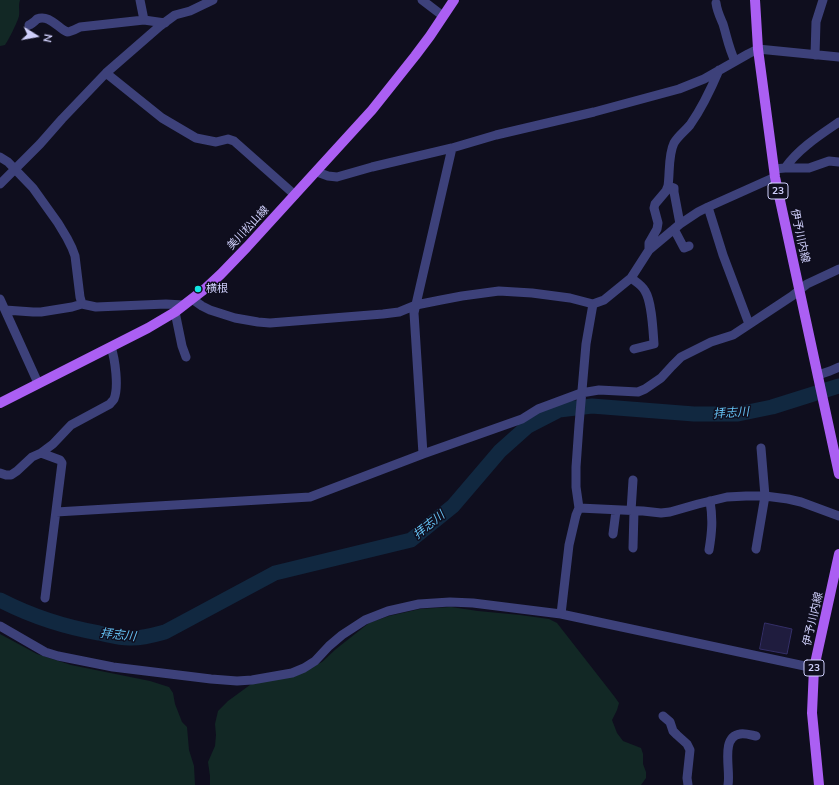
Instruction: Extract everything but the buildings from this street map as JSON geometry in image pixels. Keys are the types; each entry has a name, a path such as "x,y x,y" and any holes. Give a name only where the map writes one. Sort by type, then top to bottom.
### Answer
{"main road":[{"name":"美川松山線","path":"0,403 148,328 175,312 206,288 317,172 372,110 430,36 454,0"},
{"name":"伊予川内線","path":"755,0 758,49 775,173 839,474"},
{"name":"伊予川内線","path":"819,785 812,713 814,668 839,554"}],"street":[{"path":"140,0 144,20"},
{"path":"0,184 40,144 106,73 165,22 175,15 195,9 213,0"},
{"path":"422,0 442,16"},
{"path":"816,55 816,22 823,0"},
{"path":"716,3 732,56 735,61"},
{"path":"29,25 38,19 46,18 67,32 70,32 80,27 144,20 165,22"},
{"path":"317,172 328,176 337,177 452,148 496,135 594,112 678,89 693,84 758,49 839,57"},
{"path":"649,250 649,243 658,222 654,208 655,204 666,191 668,186 671,152 674,144 696,117 708,96 719,70"},
{"path":"106,73 162,118 196,138 216,142 228,139 234,141 295,195"},
{"path":"785,168 792,158 807,145 839,122"},
{"path":"423,454 414,313 452,148"},
{"path":"0,157 8,162 33,188 58,223 72,248 75,256 82,304"},
{"path":"192,299 210,310 230,316 270,323 399,312 416,305 462,296 499,291 516,291 570,298 593,304 604,300 631,278 649,250 698,212 785,168 809,168 828,161 839,162"},
{"path":"668,186 674,188 677,227 684,248 690,246"},
{"path":"708,207 723,255 748,324"},
{"path":"56,512 310,497 423,454 522,419 538,410 581,395 599,390 638,392 645,389 662,378 681,358 711,342 733,335 792,296 807,284 839,269"},
{"path":"631,278 646,292 650,308 654,344 634,349"},
{"path":"0,299 38,383"},
{"path":"5,310 41,312 82,304 96,307 166,304 183,305"},
{"path":"561,614 569,545 579,508 576,487 578,424 586,344 593,304"},
{"path":"175,312 182,346 186,357"},
{"path":"0,473 6,475 18,471 32,457 41,453 53,444 71,425 110,404 114,398 116,390 116,366 111,347"},
{"path":"819,377 839,367"},
{"path":"756,549 765,496 761,448"},
{"path":"41,453 60,460 62,463 45,598"},
{"path":"633,480 633,548"},
{"path":"579,508 661,513 727,497 765,496 801,502 839,516"},
{"path":"709,550 712,528 712,510 710,501"},
{"path":"613,534 616,510"},
{"path":"0,626 45,652 58,656 112,667 237,681 292,673 304,668 315,661 342,634 365,620 388,612 420,604 450,602 473,603 561,614 814,668"},
{"path":"663,716 670,722 673,731 688,744 690,750 688,785"},
{"path":"728,785 728,750 730,740 733,736 739,734 756,736"}],"green space":[{"path":"0,0 20,0 17,22 5,45 0,46"},
{"path":"451,607 549,619 557,623 619,703 612,720 617,733 623,741 641,748 646,778 641,785 210,785 208,762 215,746 215,724 218,711 228,701 254,682 300,673 322,662 369,623 389,616 420,609"},
{"path":"0,634 37,654 71,665 150,681 169,687 173,693 175,704 182,722 187,727 189,750 194,766 195,785 0,785"}],"waterway":[{"name":"拝志川","path":"0,600 36,616 86,631 125,638 138,638 165,632 275,573 411,540 453,506 500,451 528,426 559,410 592,406 694,414 738,414 772,407 839,386"}],"place":[{"name":"横根","path":"198,289"}]}
